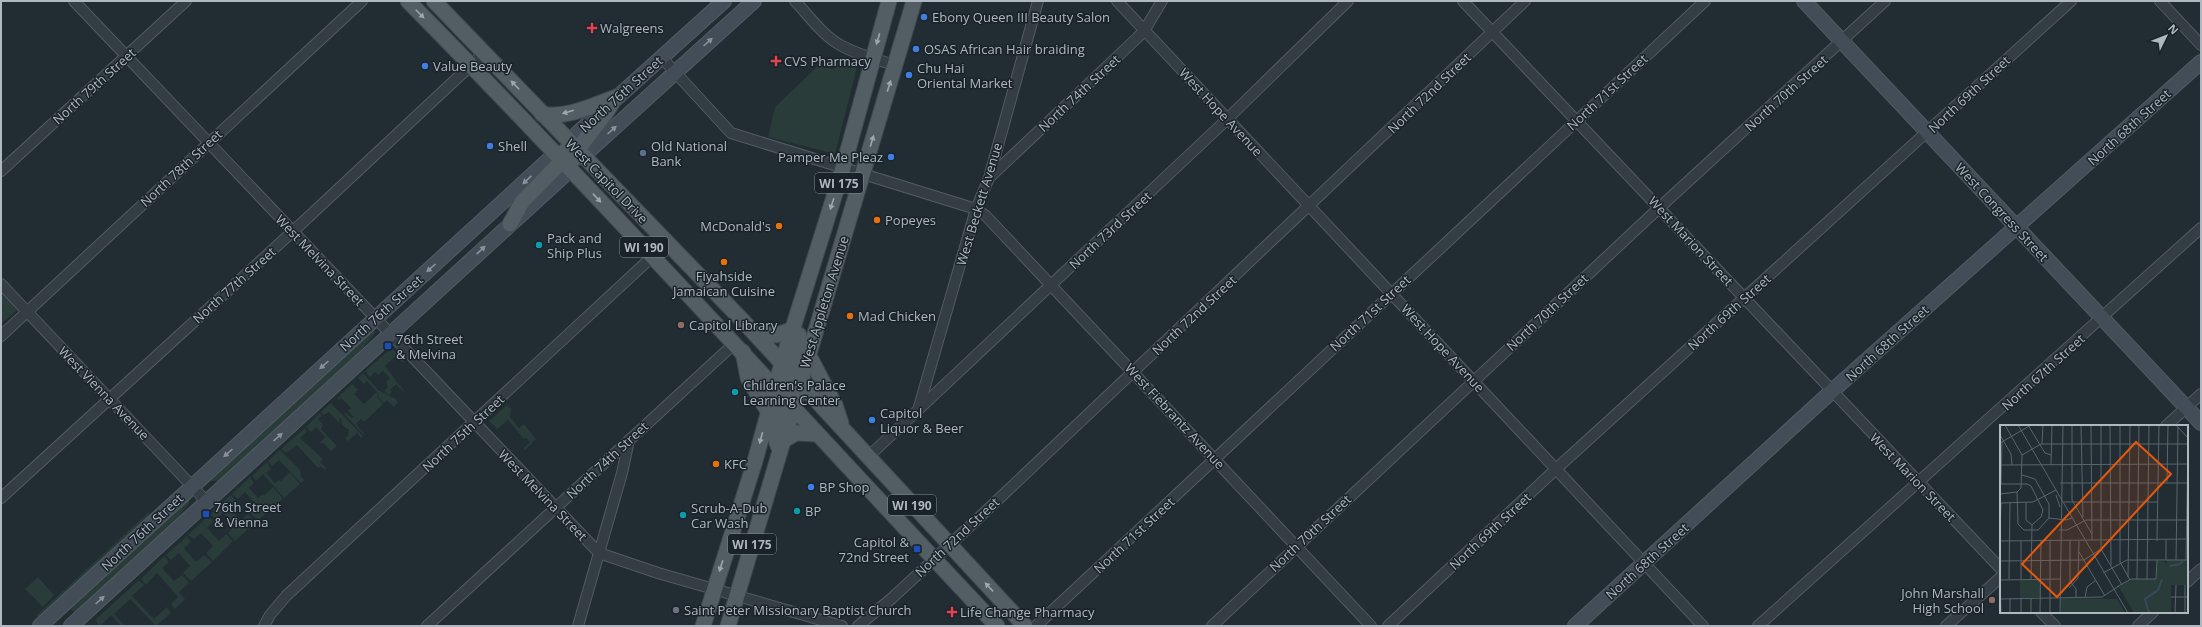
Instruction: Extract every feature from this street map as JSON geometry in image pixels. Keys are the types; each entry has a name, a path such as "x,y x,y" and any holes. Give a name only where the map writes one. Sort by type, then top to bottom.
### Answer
{"main road":[{"name":"West Capitol Drive","path":"408,1 563,161 739,347"},
{"name":"West Capitol Drive","path":"434,1 755,334 817,434 997,626"},
{"name":"North 76th Street","path":"616,99 724,1"},
{"name":"North 76th Street","path":"40,626 376,318 576,149 675,72 754,1"},
{"name":"West Appleton Avenue","path":"795,322 843,168 889,1"},
{"name":"West Appleton Avenue","path":"703,626 755,461 768,411 808,354 914,1"},
{"name":"West Congress Street","path":"1804,1 2201,423"},
{"name":"North 68th Street","path":"1575,626 1645,564 1831,392 2201,62"},
{"path":"542,114 553,116 616,99"},
{"path":"576,149 607,115 616,99"},
{"name":"North 76th Street","path":"563,161 576,149"},
{"path":"510,224 522,202 563,161"},
{"name":"North 76th Street","path":"71,626 510,224"},
{"path":"688,293 708,298 716,295"},
{"path":"755,334 777,335 795,322 800,334 787,385"},
{"path":"739,347 765,360 787,385"},
{"path":"739,347 748,378 768,411"},
{"path":"808,354 835,406 840,426"},
{"name":"West Capitol Drive","path":"787,385 840,426 1025,626"},
{"name":"West Appleton Avenue","path":"728,626 781,446 787,385"},
{"path":"781,446 796,433 817,434"},
{"path":"830,448 854,457 868,456"},
{"path":"852,472 860,470 867,471 899,490"}],"street":[{"name":"West Melvina Street","path":"74,1 599,553"},
{"name":"North 79th Street","path":"1,171 186,1"},
{"name":"North 78th Street","path":"1,336 362,1"},
{"path":"795,1 819,27 841,46 872,59 895,65"},
{"name":"West Beckett Avenue","path":"918,408 976,209 989,178 1038,1"},
{"name":"West Hope Avenue","path":"1117,1 1474,380 1703,626"},
{"name":"North 74th Street","path":"989,178 1144,31 1162,1"},
{"name":"North 73rd Street","path":"868,456 1228,119 1348,1"},
{"name":"West Marion Street","path":"1463,1 1831,392 2000,568"},
{"name":"North 72nd Street","path":"858,626 949,545 1310,206 1525,1"},
{"name":"North 71st Street","path":"1036,626 1216,460 1391,293 1705,1"},
{"name":"North 70th Street","path":"1212,626 1659,208 1885,1"},
{"name":"North 69th Street","path":"1388,626 1556,469 2071,1"},
{"path":"2160,1 2201,45"},
{"name":"North 77th Street","path":"1,498 293,232 484,53"},
{"name":"West Fiebrantz Avenue","path":"662,58 731,133 976,209 996,223 1133,372 1371,626"},
{"name":"North 67th Street","path":"1758,626 1919,483 2201,228"},
{"name":"North 75th Street","path":"264,626 270,615 286,596 475,423 667,243"},
{"name":"West Vienna Avenue","path":"1,284 207,502"},
{"name":"North 74th Street","path":"427,626 557,508 628,440 739,347"},
{"path":"2167,425 2201,394"},
{"path":"578,626 622,474 628,440"},
{"path":"599,553 714,590 737,595 793,613 842,626"},
{"path":"2188,581 2201,569"},
{"path":"1946,626 2000,578"},
{"path":"2042,613 2055,626"},
{"path":"2138,626 2152,613"}],"green space":[{"path":"845,59 858,63 835,154 768,137 775,107 818,66 833,69"},
{"path":"1,293 17,310 1,324"},
{"path":"374,331 376,332 359,353 225,476 218,481 208,481 366,335"},
{"path":"392,348 405,362 402,362 396,356 385,366 407,395 396,384 390,390 392,392 389,395 384,391 388,387 386,382 390,378 383,371 378,375 375,372 370,377 365,371"},
{"path":"363,373 378,390 396,399 398,402 394,407 387,400 384,403 379,398 378,393 367,381 364,384 358,378"},
{"path":"352,384 358,390 354,394 364,404 377,392 378,398 383,404 364,422 361,419 356,424 365,434 364,435 344,414 346,413 352,418 354,417 348,411 351,408 341,398 339,400 337,398"},
{"path":"331,403 363,436 361,438 357,433 348,441 345,438 348,436 349,430 342,425 341,418 339,419 340,424 329,412 324,415 321,412"},
{"path":"507,405 511,409 510,417 519,428 524,424 536,439 525,450 524,448 530,442 526,438 524,439 508,420 497,429 489,421"},
{"path":"320,413 322,416 318,419 323,425 321,429 337,446 331,451 323,443 319,444 325,437 316,427 311,432 306,427"},
{"path":"305,428 307,431 300,438 323,459 320,462 326,468 325,470 321,466 318,468 297,445 286,453 281,449"},
{"path":"280,450 300,470 301,477 305,480 301,483 279,460 272,466 268,461"},
{"path":"267,462 271,469 266,473 275,483 279,480 281,481 290,472 300,484 284,498 263,474 256,481 252,476"},
{"path":"250,477 254,483 249,488 258,498 263,494 264,496 273,487 283,499 257,521 250,512 257,506 245,492 238,499 232,494"},
{"path":"231,495 236,501 229,508 241,521 248,514 256,522 235,541 228,533 235,526 223,513 216,519 210,514"},
{"path":"187,499 190,502 174,523 75,613 71,609 81,598"},
{"path":"149,512 150,514 38,617 36,616"},
{"path":"209,515 213,522 207,528 219,541 226,534 233,541 213,561 206,553 213,546 201,533 194,539 188,535"},
{"path":"187,536 191,542 184,548 196,562 204,555 212,562 191,581 183,573 190,566 179,553 171,560 166,555"},
{"path":"164,556 169,562 162,568 174,581 182,575 189,583 179,592 185,599 175,609 171,604 178,597 157,573 146,585 141,579"},
{"path":"38,577 54,595 43,607 25,589"},
{"path":"139,580 144,585 132,596 154,619 167,607 171,613 156,626 130,599 114,614 125,626 121,626 111,615 100,626 95,620"}],"place":[{"name":"Ebony Queen III Beauty Salon","path":"924,17"},
{"name":"Walgreens","path":"592,28"},
{"name":"OSAS African Hair braiding","path":"916,49"},
{"name":"CVS Pharmacy","path":"776,61"},
{"name":"Value Beauty","path":"425,66"},
{"name":"Chu Hai Oriental Market","path":"909,75"},
{"name":"Shell","path":"490,146"},
{"name":"Old National Bank","path":"643,153"},
{"name":"Pamper Me Pleaz","path":"891,157"},
{"name":"Popeyes","path":"877,220"},
{"name":"McDonald's","path":"779,226"},
{"name":"Pack and Ship Plus","path":"539,245"},
{"name":"Fiyahside Jamaican Cuisine","path":"724,262"},
{"name":"Mad Chicken","path":"850,316"},
{"name":"Capitol Library","path":"681,325"},
{"name":"76th Street & Melvina","path":"388,346"},
{"name":"Children's Palace Learning Center","path":"735,392"},
{"name":"Capitol Liquor & Beer","path":"872,420"},
{"name":"KFC","path":"716,464"},
{"name":"BP Shop","path":"811,487"},
{"name":"BP","path":"797,511"},
{"name":"76th Street & Vienna","path":"206,514"},
{"name":"Scrub-A-Dub Car Wash","path":"683,515"},
{"name":"Capitol & 72nd Street","path":"917,549"},
{"name":"John Marshall High School","path":"1992,600"},
{"name":"Saint Peter Missionary Baptist Church","path":"676,610"},
{"name":"Life Change Pharmacy","path":"952,612"}]}
